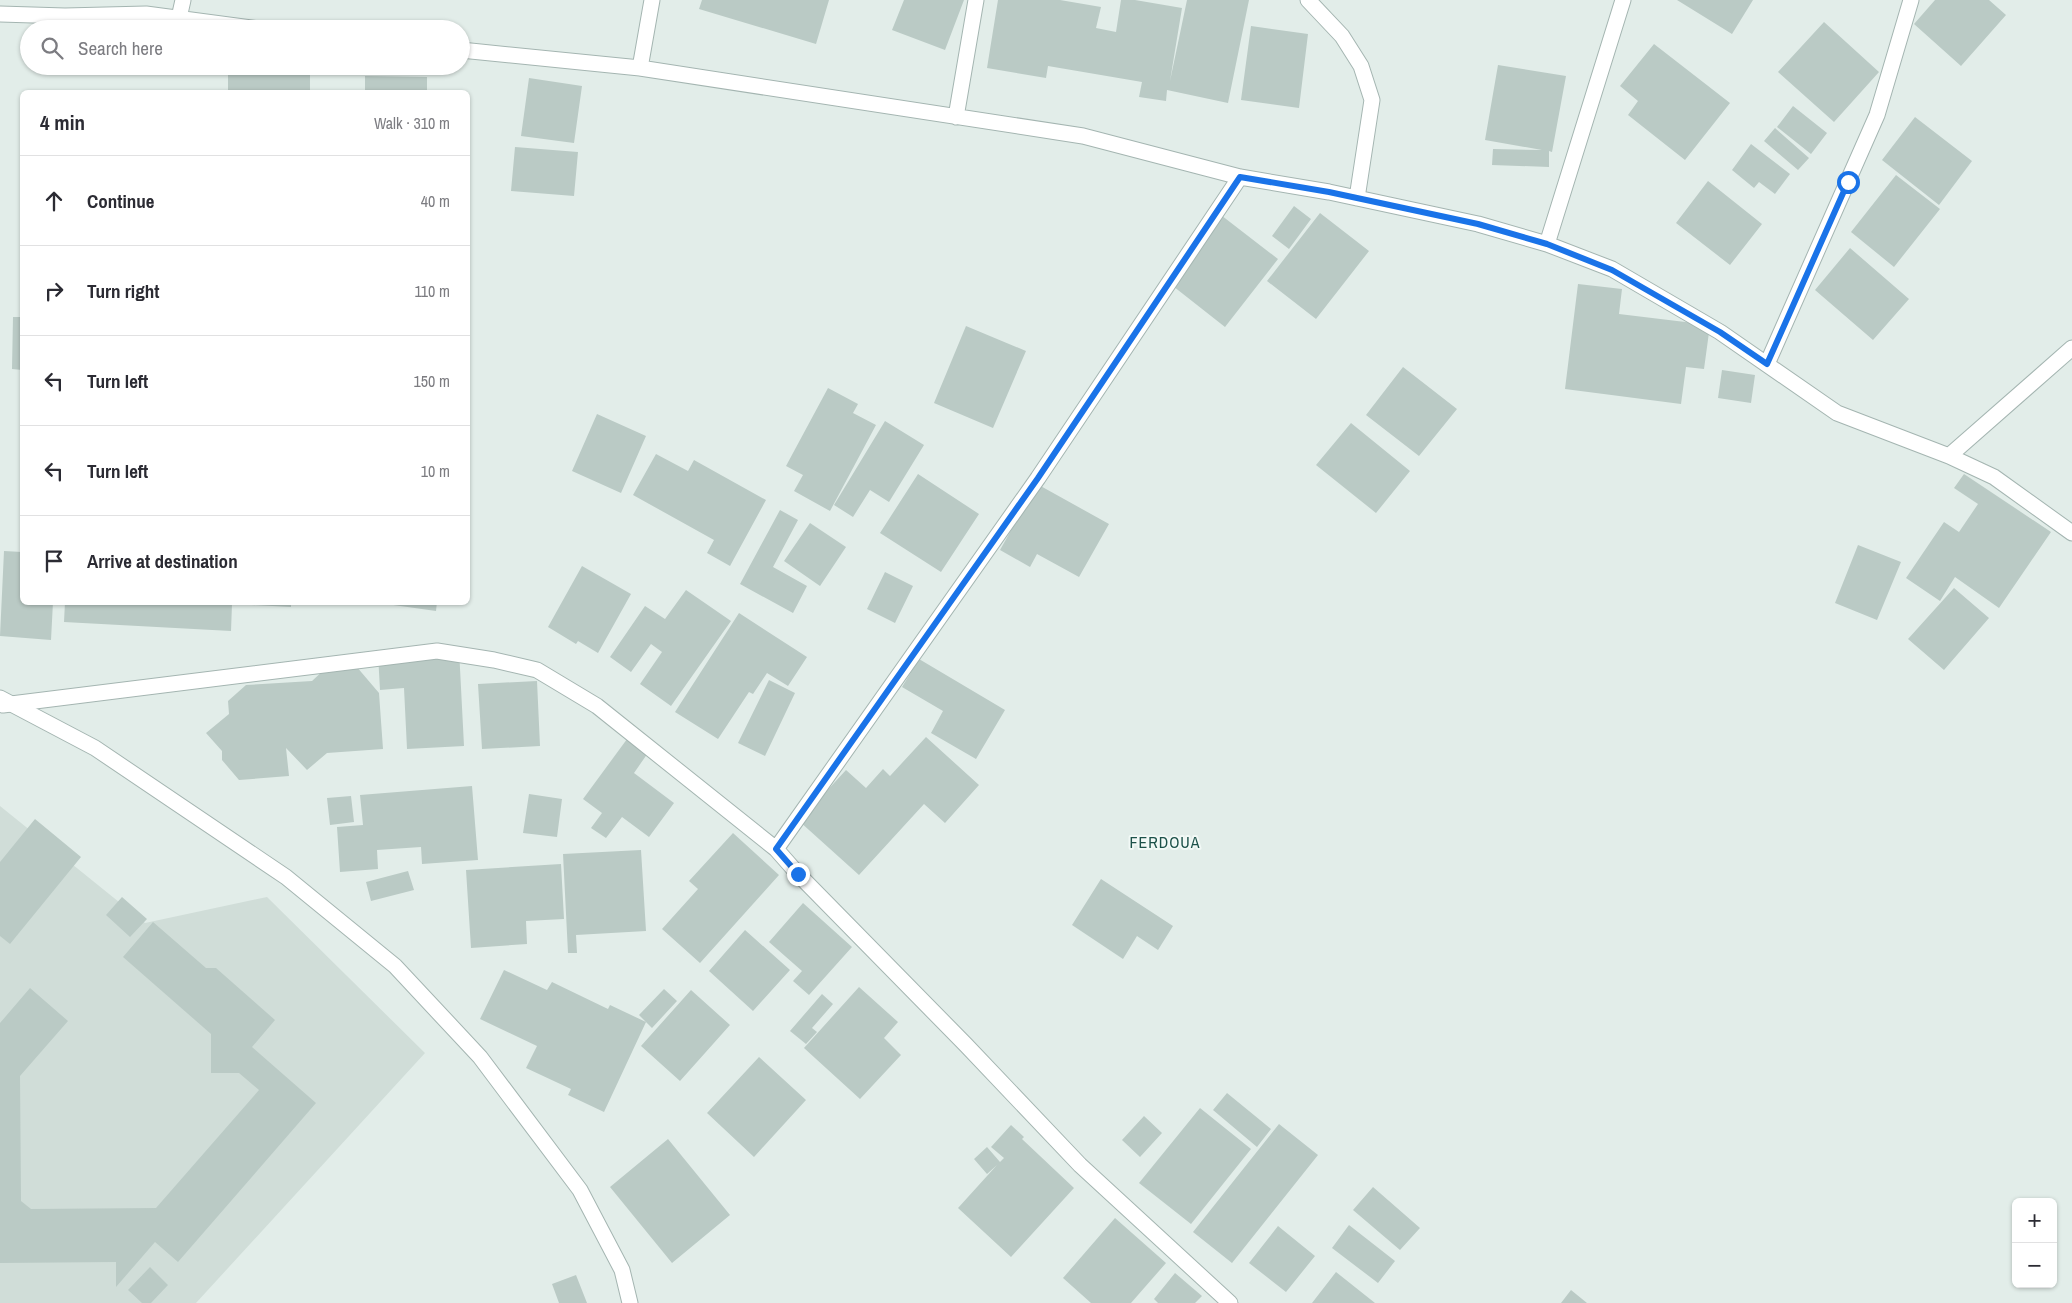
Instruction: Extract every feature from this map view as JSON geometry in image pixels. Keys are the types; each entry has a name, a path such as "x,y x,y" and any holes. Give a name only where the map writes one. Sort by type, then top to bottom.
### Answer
{"street":[{"path":"179,18 183,0"},
{"path":"640,68 652,0"},
{"path":"956,116 976,0"},
{"path":"1308,0 1342,36 1362,66 1372,100 1357,198"},
{"path":"1547,244 1623,0"},
{"path":"1767,364 1877,116 1911,0"},
{"path":"0,14 65,16 146,14 194,20"},
{"path":"470,51 640,68 1083,136 1240,177 1357,198 1478,224 1547,244 1612,270 1720,332 1837,413 1949,456 1994,477 2072,533"},
{"path":"776,849 1038,478 1240,177"},
{"path":"1949,456 2072,348"},
{"path":"3,703 437,650 537,670 597,706 776,849 1080,1165 1230,1303"},
{"path":"3,703 50,724 95,748 286,877 395,966 480,1057 580,1190 622,1270 630,1303"}],"shaded area":[{"path":"0,806 145,923 267,897 425,1053 196,1303 0,1303"}],"building":[{"path":"702,0 829,0 816,44 699,9"},
{"path":"904,0 964,0 945,50 892,30"},
{"path":"998,0 1060,0 1101,7 1096,28 1116,32 1121,0 1135,0 1182,8 1170,81 1187,0 1249,0 1228,103 1167,90 1166,101 1139,97 1142,82 1048,66 1046,78 987,68"},
{"path":"1677,0 1753,0 1732,34"},
{"path":"1935,0 1989,0 2006,15 1961,66 1914,24"},
{"path":"1824,22 1879,72 1834,122 1778,72"},
{"path":"1251,26 1308,34 1299,108 1241,100"},
{"path":"1654,44 1730,103 1685,160 1628,115 1638,101 1620,86"},
{"path":"1498,65 1566,76 1552,152 1549,151 1549,167 1492,165 1493,149 1542,150 1485,140"},
{"path":"228,75 310,75 310,90 228,90"},
{"path":"365,76 427,77 427,90 365,90"},
{"path":"529,78 582,86 574,143 521,136"},
{"path":"1793,106 1827,133 1811,154 1777,127"},
{"path":"1915,117 1972,161 1939,205 1882,160"},
{"path":"1775,128 1809,158 1798,170 1764,141"},
{"path":"1751,144 1790,174 1775,194 1759,182 1754,188 1732,170"},
{"path":"515,147 578,152 574,196 511,191"},
{"path":"1896,175 1940,209 1894,267 1851,232"},
{"path":"1708,181 1762,224 1730,265 1676,223"},
{"path":"1294,206 1311,219 1289,249 1272,236"},
{"path":"1217,212 1278,259 1225,327 1164,279"},
{"path":"1320,213 1369,251 1316,319 1267,281"},
{"path":"1850,248 1909,299 1873,340 1815,290"},
{"path":"1578,284 1622,289 1619,314 1710,325 1704,369 1686,367 1681,404 1565,389"},
{"path":"13,317 20,317 20,370 12,369"},
{"path":"966,326 1026,351 993,428 934,403"},
{"path":"1403,367 1457,409 1419,456 1366,415"},
{"path":"1722,370 1755,375 1751,403 1718,398"},
{"path":"828,388 858,404 853,413 876,425 830,511 794,491 803,475 786,466"},
{"path":"597,414 646,436 621,493 572,471"},
{"path":"885,421 924,445 889,502 870,490 853,517 834,505"},
{"path":"1351,423 1410,471 1376,513 1316,465"},
{"path":"656,454 688,471 694,460 766,500 730,566 707,553 714,540 633,495"},
{"path":"918,474 979,514 941,572 880,533"},
{"path":"1964,474 2051,532 1999,608 1955,577 1940,601 1906,578 1944,522 1959,532 1978,504 1954,488"},
{"path":"1037,484 1109,524 1079,577 1037,554 1030,567 1000,550"},
{"path":"780,510 798,520 773,567 807,586 793,613 740,584"},
{"path":"810,523 846,547 820,586 784,561"},
{"path":"1858,545 1901,562 1877,620 1835,603"},
{"path":"4,551 20,552 20,605 53,605 51,640 0,636"},
{"path":"582,566 631,594 598,653 578,641 576,644 548,627"},
{"path":"885,572 913,586 895,623 867,609"},
{"path":"1954,588 1989,618 1944,670 1908,639"},
{"path":"686,590 731,621 671,706 640,684 662,652 651,644 631,672 610,657 645,606 665,619"},
{"path":"65,605 232,605 231,631 64,622"},
{"path":"252,605 291,605 291,607"},
{"path":"393,605 437,605 436,611"},
{"path":"739,613 807,657 788,686 767,673 753,694 749,692 718,739 675,712"},
{"path":"459,649 464,746 407,749 404,688 380,690 378,654"},
{"path":"919,659 1005,710 976,759 931,733 943,711 902,687"},
{"path":"356,666 379,693 383,749 327,753 307,770 286,748 289,776 239,780 222,760 222,751 206,733 229,714 228,701 246,685 312,681 326,668"},
{"path":"769,680 795,693 765,756 738,743"},
{"path":"537,681 540,746 482,749 478,684"},
{"path":"630,735 650,750 634,773 674,803 649,837 622,817 606,838 591,828 602,813 583,799"},
{"path":"926,737 979,785 945,823 924,804 859,875 799,821 846,770 866,788 883,769 890,776"},
{"path":"472,786 478,860 422,864 421,847 377,850 378,869 340,872 337,827 363,825 360,795"},
{"path":"529,794 562,799 557,837 523,833"},
{"path":"351,796 354,822 330,825 327,798"},
{"path":"35,819 81,857 10,944 0,936 0,862"},
{"path":"733,833 779,875 700,963 662,929 698,889 689,881"},
{"path":"641,850 646,931 576,935 577,953 568,953 563,854"},
{"path":"561,864 564,919 526,921 527,944 471,948 466,870"},
{"path":"408,871 414,890 371,901 366,882"},
{"path":"1101,879 1173,926 1158,950 1137,936 1123,959 1072,925"},
{"path":"122,897 147,919 130,937 106,915"},
{"path":"803,903 852,947 809,995 793,981 802,971 769,942"},
{"path":"153,922 206,968 216,968 275,1020 252,1047 316,1103 178,1262 155,1242 116,1287 116,1262 0,1263 0,1023 30,988 68,1021 20,1076 21,1201 31,1209 156,1208 259,1090 239,1073 211,1073 211,1034 123,957"},
{"path":"745,930 790,970 753,1011 709,971"},
{"path":"504,970 547,990 552,982 608,1009 610,1005 646,1022 604,1112 568,1095 571,1089 526,1068 537,1046 480,1019"},
{"path":"859,987 898,1022 884,1038 901,1055 860,1099 804,1048"},
{"path":"664,989 677,1001 652,1028 639,1015"},
{"path":"691,990 730,1025 680,1081 641,1046"},
{"path":"822,994 833,1004 812,1028 817,1032 806,1044 790,1031"},
{"path":"759,1057 806,1100 754,1157 707,1113"},
{"path":"1227,1093 1271,1129 1257,1147 1213,1110"},
{"path":"1200,1108 1251,1149 1191,1224 1139,1183"},
{"path":"1144,1116 1162,1133 1140,1157 1122,1140"},
{"path":"1279,1124 1318,1155 1232,1263 1193,1232"},
{"path":"1011,1125 1024,1137 1022,1139 1074,1188 1011,1257 958,1208 997,1165 987,1174 974,1159 987,1147 1000,1162 1004,1158 991,1147"},
{"path":"668,1139 730,1215 672,1263 610,1187"},
{"path":"1373,1187 1420,1228 1400,1250 1353,1210"},
{"path":"1115,1218 1166,1263 1131,1303 1091,1303 1063,1278"},
{"path":"1349,1225 1395,1261 1378,1283 1332,1248"},
{"path":"1278,1226 1315,1256 1286,1292 1249,1263"},
{"path":"150,1267 168,1285 151,1303 142,1303 128,1290"},
{"path":"1336,1272 1375,1303 1312,1303"},
{"path":"1175,1273 1202,1296 1195,1303 1158,1303 1154,1299"},
{"path":"576,1275 587,1303 559,1303 552,1284"},
{"path":"1571,1290 1587,1303 1561,1303"}],"district":[{"name":"FERDOUA","path":"1165,842"}],"route":[{"path":"798,874 776,849 1038,478 1240,177 1329,192 1478,224 1547,244 1612,270 1720,332 1767,364 1848,182"}]}
